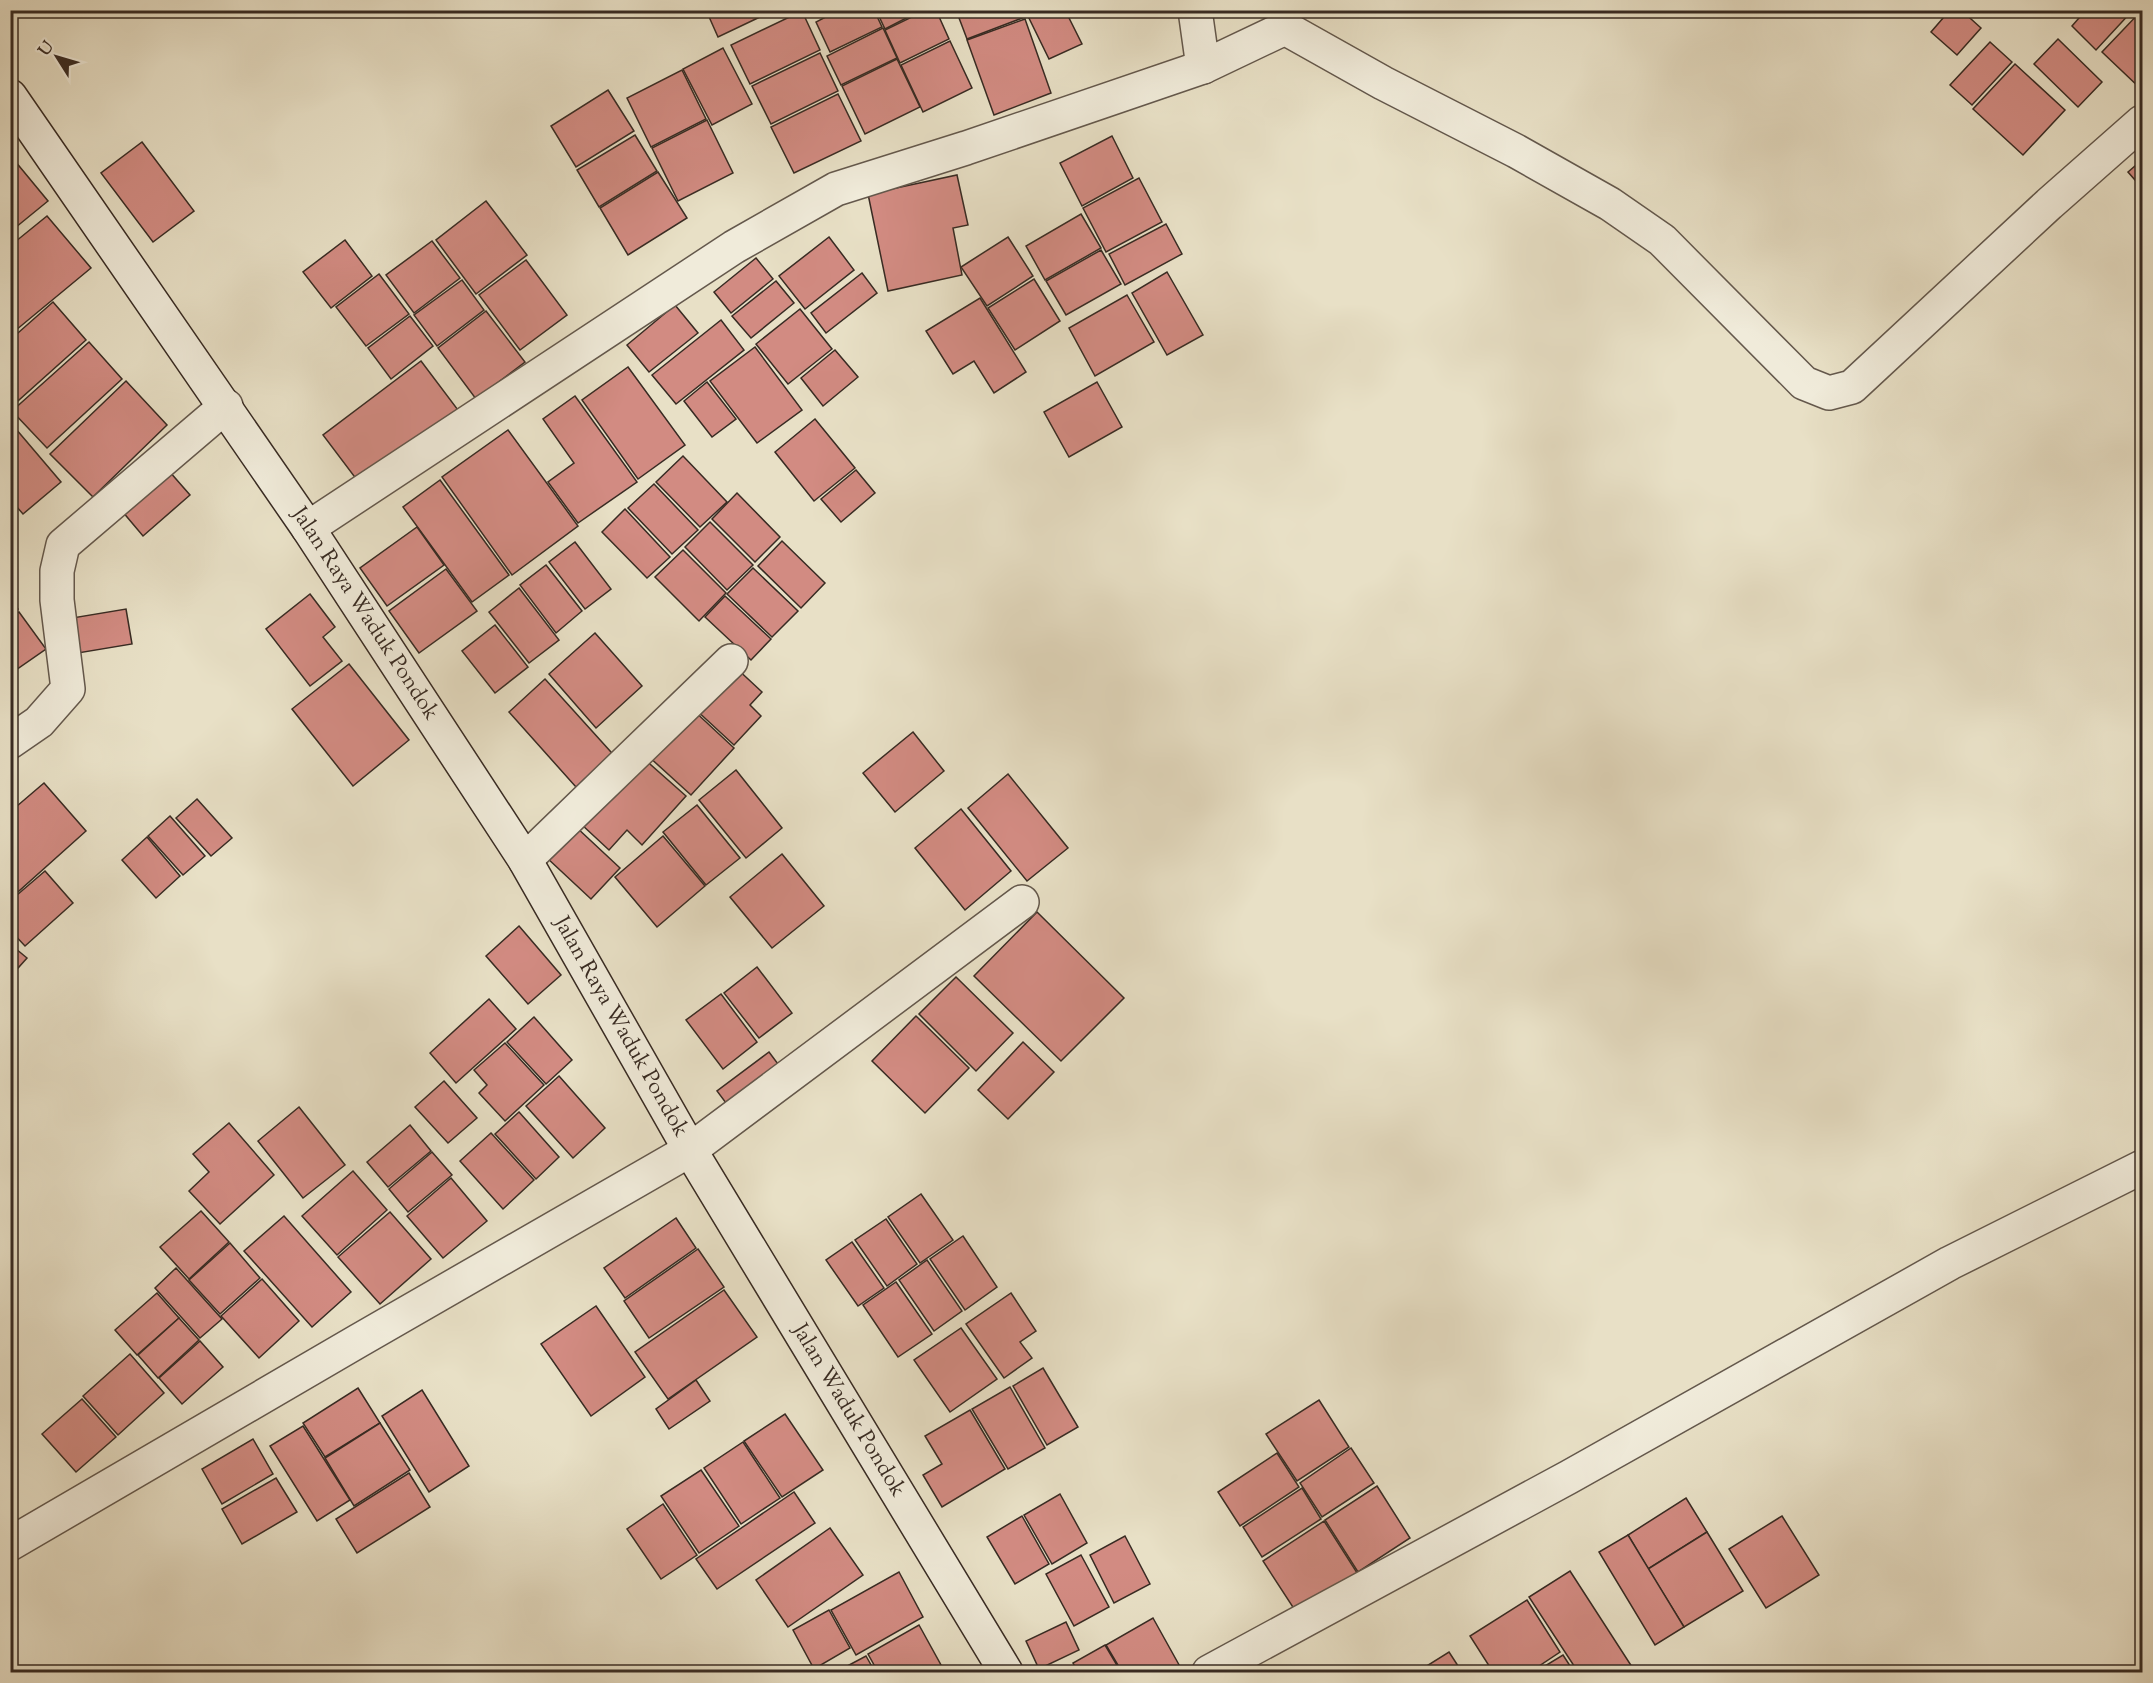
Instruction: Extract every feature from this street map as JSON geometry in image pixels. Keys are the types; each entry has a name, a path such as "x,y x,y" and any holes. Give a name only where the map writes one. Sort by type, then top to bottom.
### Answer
{"street":[{"path":"1195,10 1203,67"},
{"path":"308,528 734,247 836,189 966,148 1203,67 1285,28 1383,83 1516,151 1610,204 1662,240 1804,383 1829,393 1852,387 2049,204 2142,122"},
{"name":"Jalan Raya Waduk Pondok","path":"10,96 118,255 226,406 525,860 690,1150"},
{"path":"10,742 39,722 68,689 57,600 57,571 63,545 226,406"},
{"path":"525,860 731,661"},
{"path":"10,1544 690,1150 1022,902"},
{"name":"Jalan Waduk Pondok","path":"690,1150 1006,1672"},
{"path":"1209,1672 1569,1477 1950,1263 2142,1167"}],"building":[{"path":"706,10 760,10 762,16 718,37"},
{"path":"781,10 796,10 784,16"},
{"path":"839,10 874,10 882,27 830,52 816,22"},
{"path":"876,10 922,10 885,29"},
{"path":"926,10 936,10 949,39 900,63 885,30"},
{"path":"956,10 1022,10 1025,17 967,39"},
{"path":"1025,10 1065,10 1082,44 1049,59"},
{"path":"1950,10 1961,10 1981,28 1957,55 1931,32"},
{"path":"2086,10 2133,10 2096,50 2072,26"},
{"path":"2142,10 2142,90 2102,52"},
{"path":"802,11 820,50 750,84 731,45"},
{"path":"1025,19 1051,93 994,115 967,40"},
{"path":"883,28 897,58 841,85 827,56"},
{"path":"2058,39 2102,82 2078,107 2034,64"},
{"path":"950,41 972,88 923,112 901,65"},
{"path":"1990,42 2012,62 1972,105 1950,85"},
{"path":"723,48 752,104 712,125 683,69"},
{"path":"820,53 838,91 771,124 752,86"},
{"path":"897,59 920,107 865,134 842,86"},
{"path":"2015,64 2065,110 2023,155 1973,109"},
{"path":"682,70 706,119 651,147 627,98"},
{"path":"608,90 634,131 576,167 551,126"},
{"path":"838,94 861,141 794,173 771,127"},
{"path":"707,120 733,173 678,201 652,148"},
{"path":"635,135 657,171 599,207 577,170"},
{"path":"1112,136 1133,178 1082,206 1060,163"},
{"path":"142,142 194,211 153,242 101,173"},
{"path":"10,155 48,201 10,232"},
{"path":"2142,160 2142,188 2128,172"},
{"path":"658,172 687,218 628,255 600,208"},
{"path":"957,175 968,225 953,228 962,275 888,291 868,194"},
{"path":"1139,178 1162,222 1106,252 1083,208"},
{"path":"486,201 527,255 476,294 436,240"},
{"path":"1081,214 1101,248 1045,280 1026,246"},
{"path":"47,216 91,268 10,335 10,246"},
{"path":"1166,224 1182,254 1125,285 1109,254"},
{"path":"829,237 854,270 805,309 779,276"},
{"path":"1008,237 1033,276 987,306 961,267"},
{"path":"345,240 372,276 331,308 303,272"},
{"path":"432,241 460,278 414,313 386,275"},
{"path":"1101,250 1121,284 1066,315 1046,281"},
{"path":"756,258 773,279 731,313 714,292"},
{"path":"526,260 567,315 520,350 479,295"},
{"path":"1167,272 1203,335 1167,355 1132,293"},
{"path":"862,273 877,293 826,333 811,313"},
{"path":"379,274 409,314 366,346 336,307"},
{"path":"1034,279 1060,321 1015,350 988,308"},
{"path":"462,280 484,310 437,346 414,315"},
{"path":"776,281 794,303 751,338 732,316"},
{"path":"1127,295 1154,342 1095,376 1069,328"},
{"path":"980,298 1026,372 994,393 974,361 953,374 926,331"},
{"path":"53,302 86,340 10,408 10,340"},
{"path":"675,305 698,333 649,372 627,345"},
{"path":"800,309 832,349 788,384 756,344"},
{"path":"486,311 525,362 476,399 438,348"},
{"path":"410,316 433,346 391,379 368,348"},
{"path":"721,320 744,350 676,404 652,375"},
{"path":"89,342 122,379 47,448 12,411"},
{"path":"755,347 802,410 757,443 710,381"},
{"path":"835,350 858,377 823,406 801,378"},
{"path":"421,361 458,410 360,484 323,435"},
{"path":"628,367 685,445 638,479 582,400"},
{"path":"126,381 167,425 93,497 50,454"},
{"path":"707,382 736,419 712,437 684,401"},
{"path":"1097,382 1122,427 1069,457 1044,412"},
{"path":"575,396 637,482 578,523 548,482 574,463 543,419"},
{"path":"815,419 855,468 814,501 775,452"},
{"path":"10,422 61,482 23,514 10,499"},
{"path":"508,430 578,526 512,575 442,477"},
{"path":"683,456 727,502 700,527 656,482"},
{"path":"856,470 875,493 841,522 821,499"},
{"path":"169,471 190,495 143,536 122,511"},
{"path":"440,480 509,575 472,602 403,507"},
{"path":"654,484 698,530 672,554 628,508"},
{"path":"737,493 780,537 755,562 712,519"},
{"path":"625,509 670,557 647,578 602,532"},
{"path":"710,522 753,565 727,590 685,547"},
{"path":"417,527 444,565 387,606 360,568"},
{"path":"782,541 825,583 801,608 758,566"},
{"path":"575,542 611,589 585,609 549,562"},
{"path":"683,550 726,593 699,621 655,577"},
{"path":"546,565 582,611 556,633 520,585"},
{"path":"753,568 798,611 772,637 727,594"},
{"path":"446,569 477,611 419,653 389,611"},
{"path":"519,588 559,640 529,663 489,612"},
{"path":"310,594 335,627 323,637 342,661 310,686 266,629"},
{"path":"725,596 771,639 751,660 705,617"},
{"path":"10,599 18,609 10,614"},
{"path":"126,609 132,644 78,653 72,618"},
{"path":"19,612 46,649 10,674 10,618"},
{"path":"495,625 528,667 495,693 462,651"},
{"path":"595,633 642,686 596,728 549,674"},
{"path":"349,664 409,740 353,786 292,709"},
{"path":"733,665 762,692 750,705 761,716 734,745 694,708"},
{"path":"545,679 620,762 584,796 509,712"},
{"path":"691,708 734,748 691,795 647,755"},
{"path":"913,732 944,771 895,812 863,773"},
{"path":"642,757 686,796 642,845 627,830 609,850 581,824"},
{"path":"736,770 782,828 746,858 699,800"},
{"path":"1008,774 1068,848 1027,881 968,808"},
{"path":"44,783 86,831 10,899 10,812"},
{"path":"197,799 232,838 211,856 176,818"},
{"path":"697,805 740,858 706,885 663,832"},
{"path":"961,809 1011,871 965,910 915,848"},
{"path":"170,816 205,856 183,875 148,836"},
{"path":"575,826 620,868 591,899 546,857"},
{"path":"663,836 705,886 657,927 615,877"},
{"path":"147,837 180,876 156,898 122,860"},
{"path":"782,854 824,906 772,948 730,897"},
{"path":"45,871 73,903 25,946 10,930 10,901"},
{"path":"1037,912 1124,998 1061,1061 974,976"},
{"path":"519,926 561,975 528,1004 486,956"},
{"path":"10,944 27,958 10,977"},
{"path":"757,967 792,1013 759,1038 724,993"},
{"path":"956,977 1013,1033 976,1071 919,1014"},
{"path":"721,994 757,1042 723,1069 686,1020"},
{"path":"489,999 516,1029 456,1083 430,1053"},
{"path":"916,1016 969,1068 925,1113 872,1061"},
{"path":"534,1017 572,1060 546,1084 507,1042"},
{"path":"1023,1042 1054,1072 1008,1119 978,1090"},
{"path":"505,1043 544,1085 505,1121 479,1093 487,1085 474,1070"},
{"path":"769,1052 787,1076 735,1115 717,1091"},
{"path":"559,1076 605,1128 573,1158 526,1106"},
{"path":"444,1081 477,1118 448,1143 415,1107"},
{"path":"299,1107 345,1165 303,1198 258,1141"},
{"path":"519,1112 559,1157 536,1179 495,1134"},
{"path":"229,1123 274,1175 220,1224 189,1191 209,1172 193,1154"},
{"path":"410,1125 431,1151 388,1187 367,1162"},
{"path":"491,1133 534,1180 503,1209 460,1161"},
{"path":"432,1152 452,1175 408,1212 389,1189"},
{"path":"353,1171 387,1210 337,1255 302,1216"},
{"path":"451,1178 487,1221 443,1258 407,1216"},
{"path":"921,1194 953,1240 920,1263 888,1217"},
{"path":"201,1211 229,1242 189,1279 160,1247"},
{"path":"390,1212 431,1259 380,1304 338,1257"},
{"path":"284,1216 351,1292 312,1327 244,1251"},
{"path":"676,1218 696,1248 625,1298 604,1268"},
{"path":"886,1219 917,1264 887,1286 855,1240"},
{"path":"963,1236 997,1287 965,1310 930,1259"},
{"path":"852,1242 884,1288 858,1306 826,1260"},
{"path":"230,1243 260,1278 220,1314 189,1280"},
{"path":"698,1249 724,1287 649,1338 624,1301"},
{"path":"927,1260 962,1311 934,1331 899,1280"},
{"path":"176,1268 222,1319 200,1338 155,1288"},
{"path":"262,1279 299,1321 259,1358 221,1316"},
{"path":"896,1282 932,1334 898,1357 863,1305"},
{"path":"724,1290 757,1337 668,1399 635,1352"},
{"path":"157,1293 179,1318 137,1355 115,1330"},
{"path":"1011,1293 1036,1331 1020,1342 1032,1358 1004,1378 966,1324"},
{"path":"596,1306 645,1377 591,1416 541,1344"},
{"path":"179,1318 199,1340 158,1378 138,1355"},
{"path":"961,1328 997,1379 950,1412 914,1360"},
{"path":"200,1341 223,1367 182,1404 159,1378"},
{"path":"130,1354 164,1393 118,1435 83,1396"},
{"path":"1043,1368 1078,1427 1047,1445 1013,1386"},
{"path":"696,1380 710,1401 669,1429 656,1409"},
{"path":"1010,1387 1045,1448 1008,1469 972,1409"},
{"path":"358,1388 380,1423 325,1457 303,1423"},
{"path":"422,1390 469,1466 429,1492 382,1416"},
{"path":"82,1399 116,1437 76,1472 42,1434"},
{"path":"1319,1400 1349,1447 1297,1481 1266,1434"},
{"path":"970,1410 1005,1469 942,1507 923,1475 942,1464 925,1436"},
{"path":"785,1414 823,1470 782,1497 744,1441"},
{"path":"380,1423 410,1470 354,1506 325,1458"},
{"path":"303,1426 350,1500 317,1521 270,1446"},
{"path":"253,1439 273,1474 222,1504 202,1469"},
{"path":"743,1442 780,1498 741,1524 704,1468"},
{"path":"1351,1448 1374,1483 1322,1517 1300,1483"},
{"path":"1277,1453 1299,1487 1240,1526 1218,1492"},
{"path":"701,1470 739,1526 699,1553 661,1496"},
{"path":"409,1473 430,1507 357,1553 336,1519"},
{"path":"276,1478 297,1512 242,1544 222,1509"},
{"path":"1377,1486 1410,1538 1358,1572 1325,1520"},
{"path":"1302,1488 1321,1519 1262,1557 1243,1527"},
{"path":"794,1492 815,1523 717,1589 696,1559"},
{"path":"1060,1494 1087,1543 1052,1564 1024,1515"},
{"path":"1686,1498 1707,1532 1648,1569 1628,1535"},
{"path":"663,1504 697,1555 661,1579 627,1529"},
{"path":"1022,1516 1049,1564 1015,1584 987,1537"},
{"path":"1782,1516 1819,1575 1766,1608 1729,1549"},
{"path":"1324,1521 1361,1579 1300,1618 1263,1561"},
{"path":"830,1528 863,1575 788,1627 756,1580"},
{"path":"1707,1532 1743,1591 1684,1627 1648,1569"},
{"path":"1628,1535 1684,1627 1655,1645 1599,1552"},
{"path":"1125,1536 1150,1584 1114,1603 1090,1555"},
{"path":"1081,1555 1109,1607 1074,1626 1046,1574"},
{"path":"1570,1571 1634,1670 1630,1672 1578,1672 1529,1597"},
{"path":"899,1572 923,1617 856,1655 831,1610"},
{"path":"1527,1600 1560,1652 1530,1672 1493,1672 1470,1636"},
{"path":"829,1610 850,1648 814,1669 793,1630"},
{"path":"1153,1618 1183,1672 1122,1672 1106,1645"},
{"path":"1066,1622 1079,1650 1039,1669 1026,1641"},
{"path":"919,1625 941,1665 927,1672 878,1672 868,1654"},
{"path":"1105,1645 1121,1672 1078,1672 1073,1663"},
{"path":"1449,1652 1462,1672 1417,1672"},
{"path":"1563,1655 1574,1672 1535,1672"},
{"path":"866,1656 875,1672 836,1672"}]}
